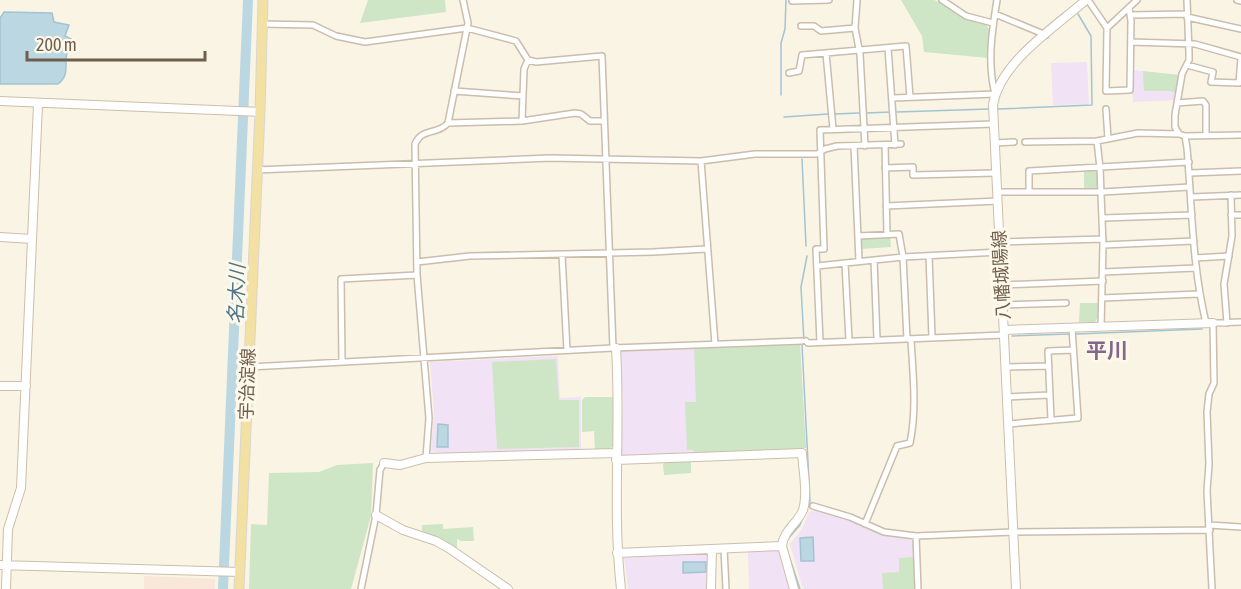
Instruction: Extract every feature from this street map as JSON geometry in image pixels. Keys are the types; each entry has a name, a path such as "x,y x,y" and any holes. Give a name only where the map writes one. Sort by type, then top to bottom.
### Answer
{"main road":[{"name":"宇治淀線","path":"239,589 236,572 248,367 263,0"}],"street":[{"path":"426,458 429,418 417,275 415,144 417,137 443,128 448,123 468,23 463,0"},
{"path":"792,1 829,0"},
{"path":"857,0 855,28 864,146"},
{"path":"942,0 966,16 993,23"},
{"path":"893,98 995,94 991,47 997,0"},
{"path":"1087,0 1107,28 1106,91 1130,90 1131,15 1129,8"},
{"name":"八幡城陽線","path":"1016,589 996,173 995,94 1010,67 1087,0"},
{"path":"1107,28 1137,0"},
{"path":"1187,0 1189,60 1182,74 1175,127 1182,135 1189,162 1199,294 1210,323 1215,383 1209,394 1208,412 1207,491 1212,589"},
{"path":"995,14 1046,35"},
{"path":"1131,15 1187,15 1240,29 1241,20"},
{"path":"262,24 313,25 336,36 364,42 467,28 516,41 528,60 536,62 602,56 609,253 618,399 617,552 621,589"},
{"path":"801,26 814,26 821,31 855,28"},
{"path":"1131,42 1189,44 1241,57 1240,83 1211,82 1212,72 1186,65"},
{"path":"789,73 799,70 802,55 906,46 910,97"},
{"path":"256,170 415,162 576,158 701,160 754,154 817,154 837,146 898,144 888,48"},
{"path":"826,53 833,129"},
{"path":"522,121 524,69 528,60"},
{"path":"454,91 523,96"},
{"path":"0,101 260,112"},
{"path":"1177,102 1203,101 1206,105 1206,134"},
{"path":"6,589 3,565 8,529 21,488 38,104"},
{"path":"1106,109 1108,139"},
{"path":"448,123 522,121 575,113 590,121 604,121"},
{"path":"820,342 816,249 825,249 820,130 994,124"},
{"path":"1024,142 1097,141 1138,133 1241,135"},
{"path":"1097,141 1103,218 1101,326"},
{"path":"995,142 1014,142"},
{"path":"885,145 887,234"},
{"path":"854,146 859,261"},
{"path":"701,160 715,344"},
{"path":"1029,191 1029,171 1189,162"},
{"path":"885,168 913,167 913,175 996,173"},
{"path":"1190,173 1241,171"},
{"path":"997,192 1102,192 1190,187"},
{"path":"1227,323 1224,284 1232,236 1231,195"},
{"path":"1191,197 1241,195"},
{"path":"886,207 998,201"},
{"path":"1103,218 1192,215"},
{"path":"1231,215 1241,215"},
{"path":"858,236 899,234 914,381 913,429 910,443 897,446 865,524"},
{"path":"0,237 32,239"},
{"path":"1000,242 1194,241"},
{"path":"417,262 470,256 706,249"},
{"path":"817,266 903,257 1000,252"},
{"path":"562,255 567,350"},
{"path":"928,256 932,337"},
{"path":"1195,258 1229,256"},
{"path":"874,260 877,339"},
{"path":"845,263 849,341"},
{"path":"1103,272 1196,268"},
{"path":"342,362 340,279 417,275"},
{"path":"1002,285 1102,281"},
{"path":"1102,298 1199,294"},
{"path":"1002,305 1066,303"},
{"path":"248,367 615,348 877,339 909,340 1101,326 1241,322"},
{"path":"1008,424 1078,418 1072,328"},
{"path":"1051,420 1048,351 1073,350"},
{"path":"1005,367 1049,366"},
{"path":"0,386 26,386"},
{"path":"1007,397 1050,395"},
{"path":"361,589 376,514 380,470 384,463 400,465 426,458 802,453 805,499 803,511 782,540 794,589"},
{"path":"813,506 884,532 916,536 1241,526"},
{"path":"376,514 403,530 436,541 508,589"},
{"path":"916,536 918,589"},
{"path":"617,552 782,546"},
{"path":"711,589 712,549"},
{"path":"724,549 726,589"},
{"path":"3,565 236,572"}],"shaded area":[{"path":"1087,62 1089,104 1053,105 1051,63"},
{"path":"1132,70 1179,75 1175,100 1133,102"},
{"path":"800,345 806,448 620,457 623,404 621,351"},
{"path":"558,356 560,398 581,397 581,450 457,455 431,451 434,412 430,362"},
{"path":"818,509 888,535 913,538 915,540 916,589 803,589 790,544 802,529 809,512"},
{"path":"779,550 792,589 749,589 748,551"},
{"path":"709,553 708,589 628,589 624,557"},
{"path":"144,576 215,579 215,589 144,589"}],"green space":[{"path":"368,0 445,0 446,12 360,23"},
{"path":"901,0 934,0 985,23 989,29 988,58 924,52 922,36"},
{"path":"1143,71 1179,75 1176,93 1144,91"},
{"path":"1084,171 1097,171 1099,186 1097,188 1084,189"},
{"path":"890,235 891,247 861,249 860,240 862,238"},
{"path":"1080,303 1098,303 1098,317 1095,322 1079,322"},
{"path":"800,345 806,448 696,454 693,450 687,450 685,402 696,402 694,349"},
{"path":"556,359 559,400 579,400 579,447 497,449 492,362"},
{"path":"585,397 614,397 613,446 608,450 595,451 594,431 582,432 582,400"},
{"path":"691,459 691,473 664,475 663,464 667,460"},
{"path":"373,463 371,516 351,589 249,589 251,524 267,525 269,473 319,472 337,465"},
{"path":"443,524 443,529 473,527 474,541 457,539 457,549 422,531 422,525"},
{"path":"913,557 914,589 883,589 882,573 899,572 899,558"}],"water":[{"path":"4,12 52,13 54,22 69,25 65,36 71,39 66,55 65,74 58,84 0,84 0,18"},
{"path":"438,424 448,425 448,447 437,447"},
{"path":"813,537 814,561 801,561 800,538"},
{"path":"683,562 706,562 706,572 683,573"}],"waterway":[{"name":"名木川","path":"223,589 248,0"},
{"path":"781,95 781,43 785,29 786,0"},
{"path":"998,109 1092,105 1091,36 1078,14"},
{"path":"897,112 989,109"},
{"path":"866,113 891,112"},
{"path":"834,114 859,113"},
{"path":"784,117 828,114"},
{"path":"802,159 806,246"},
{"path":"807,256 801,287 810,502 808,507"},
{"path":"1076,334 1202,329"},
{"path":"1012,336 1069,334"},
{"path":"787,540 800,525 803,517"},
{"path":"786,547 800,589"}],"district":[{"name":"平川","path":"1107,350"}]}
